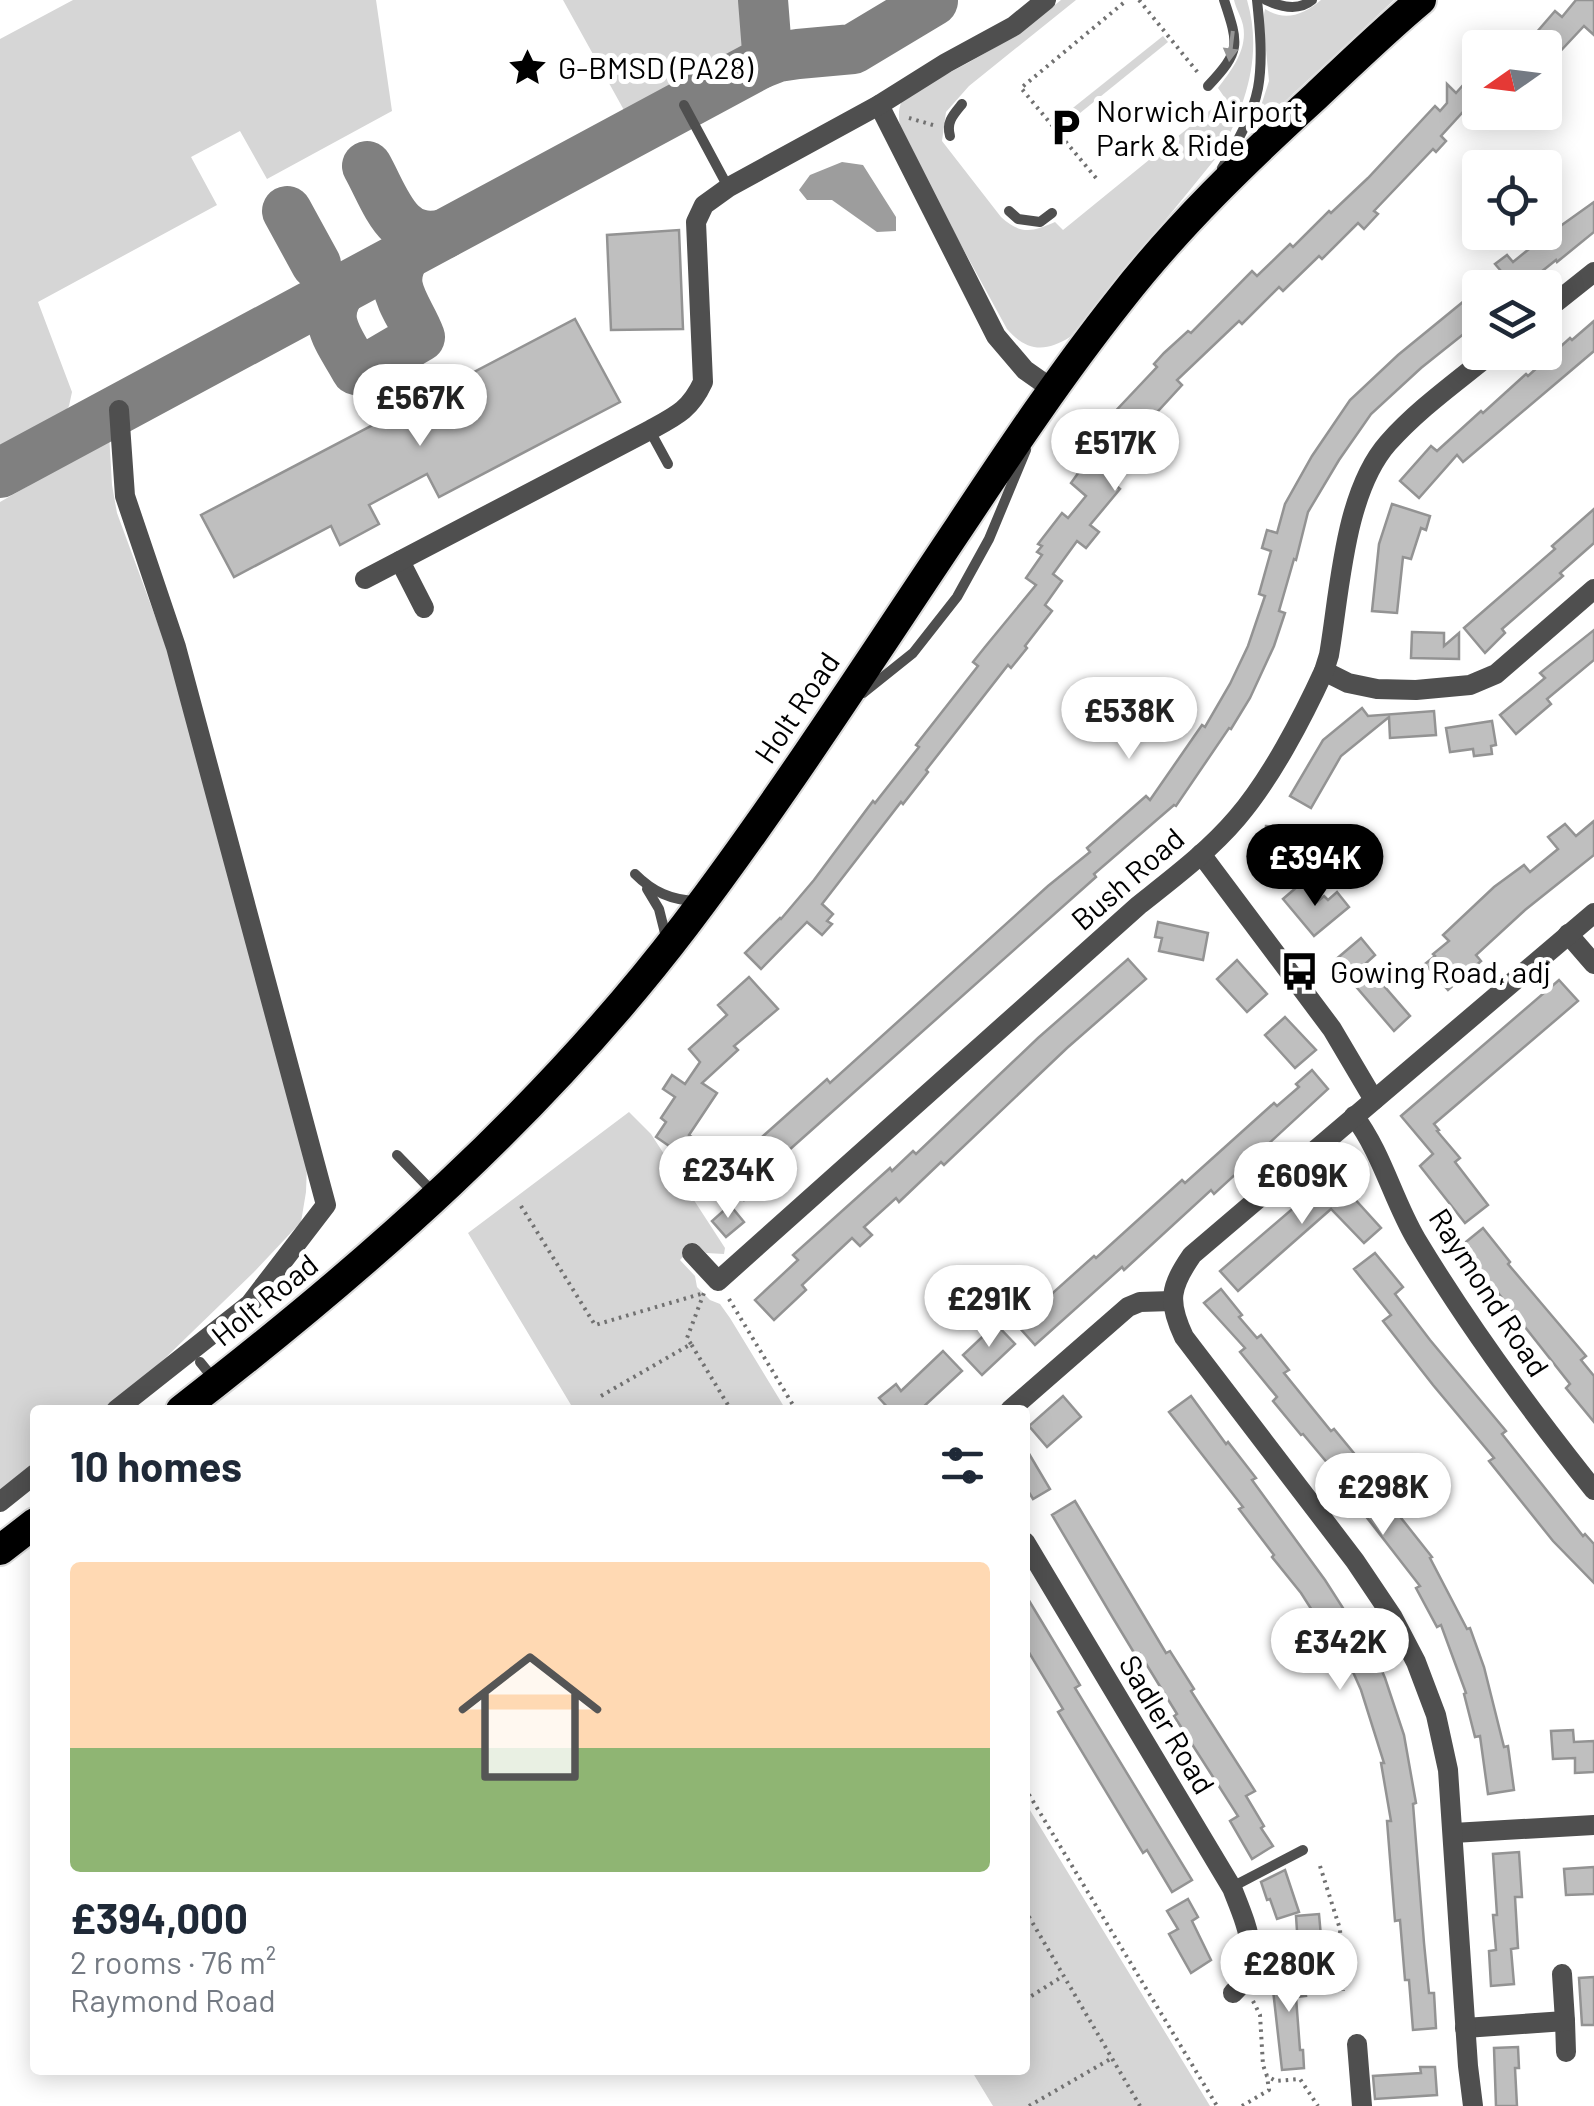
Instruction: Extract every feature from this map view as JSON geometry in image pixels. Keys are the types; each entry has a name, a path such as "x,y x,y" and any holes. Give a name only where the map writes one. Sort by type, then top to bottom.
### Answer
{"highway":[{"name":"Holt Road","path":"185,1405 209,1372 364,1263 520,1116 618,1008 786,785 1052,389 1122,296 1200,208 1270,138 1422,0"},
{"path":"0,1550 30,1527"}],"street":[{"path":"364,579 650,430 693,403 703,382 696,222 704,205 877,101 1014,26 1046,0"},
{"path":"877,101 996,336 1025,370 1052,389"},
{"path":"1562,297 1594,272"},
{"name":"Bush Road","path":"711,1287 1201,854 1239,816 1274,764 1324,671 1354,509 1366,478 1386,445 1471,370"},
{"path":"118,410 124,496 200,721 326,1205 250,1304 122,1405"},
{"path":"400,562 424,608"},
{"path":"1324,671 1348,683 1377,690 1470,685 1496,674 1594,590"},
{"path":"1201,854 1332,1029 1374,1100"},
{"path":"1473,2106 1448,1770 1436,1715 1400,1631 1355,1561 1184,1337 1172,1301 1174,1285 1192,1255 1594,913"},
{"path":"1568,934 1594,964"},
{"name":"Raymond Road","path":"1354,1116 1367,1133 1414,1236 1540,1423 1594,1490"},
{"path":"692,1253 711,1287"},
{"path":"1016,1405 1128,1307 1140,1302 1172,1301"},
{"path":"0,1502 30,1478"},
{"name":"Sadler Road","path":"1030,1550 1232,1888 1250,1942 1252,1964 1238,1989"},
{"path":"1453,1833 1594,1825"},
{"path":"1250,1942 1282,1940"},
{"path":"1562,1974 1566,2052"},
{"path":"1465,2028 1565,2020"},
{"path":"1357,2044 1362,2106"}],"lane":[{"path":"1208,86 1230,62 1236,41 1224,0"},
{"path":"1200,208 1236,143 1257,92 1257,0"},
{"path":"1266,0 1294,7 1305,6 1312,0"},
{"path":"949,132 950,120 962,104"},
{"path":"684,105 729,188"},
{"path":"1009,211 1018,219 1040,222 1052,214"},
{"path":"650,430 668,464"},
{"path":"635,874 659,909 666,931 666,949"},
{"path":"644,884 680,901 702,901"},
{"path":"397,1156 437,1196"},
{"path":"1232,1888 1303,1850"}],"path":[{"path":"1096,178 1021,88 1127,0"},
{"path":"1138,0 1208,86"},
{"path":"877,101 906,117 949,132"},
{"path":"521,1206 595,1324 711,1287"},
{"path":"711,1287 688,1338 727,1405"},
{"path":"711,1287 793,1405"},
{"path":"601,1396 691,1344"},
{"path":"1030,1796 1217,2106"},
{"path":"1320,1866 1340,1929 1343,1991"},
{"path":"1030,1918 1140,2106"},
{"path":"1030,1997 1064,1976"},
{"path":"1238,1989 1260,2015 1263,2065 1270,2090 1242,2106"},
{"path":"1029,2106 1112,2058"},
{"path":"1267,2076 1276,2081 1300,2079 1318,2106"}],"shaded area":[{"path":"73,0 376,0 392,111 267,179 240,131 191,157 217,205 38,302 72,392 69,406 64,413 0,447 0,39"},
{"path":"563,0 751,0 752,34 742,52 625,112"},
{"path":"1061,0 1076,0 969,86 946,112 942,141 1001,217 1021,229 1033,230 1055,222 1063,230 1225,98 1218,88 1241,51 1244,34 1234,0 1247,0 1252,20 1252,60 1244,98 1220,153 1070,337 1052,346 1036,347 1021,342 1007,329 903,139 899,110 912,91 1001,44"},
{"path":"1321,0 1394,0 1253,131 1269,81 1265,9 1294,15"},
{"path":"1163,36 1168,42 1059,130 1054,123"},
{"path":"842,162 863,165 896,217 896,231 877,232 832,200 807,200 799,190 810,175"},
{"path":"109,433 117,513 193,733 307,1164 301,1222 157,1366 111,1405 30,1405 30,1473 0,1498 0,502 28,486 32,474"},
{"path":"629,1112 651,1134 725,1248 724,1254 706,1253 696,1243 680,1260 695,1276 697,1287 720,1304 730,1318 783,1405 571,1405 468,1233"},
{"path":"1030,1810 1210,2106 993,2106 974,2075 1030,2075"}],"building":[{"path":"1576,0 1594,0 1594,35 1584,26 1562,49 1562,30 1539,30 1555,11 1562,17"},
{"path":"1447,84 1456,93 1462,86 1462,113 1441,136 1446,141 1436,152 1433,149 1374,211 1378,214 1364,229 1358,223 1322,259 1319,256 1283,291 1279,287 1242,324 1239,321 1177,380 1182,385 1127,445 1135,452 1112,482 1120,489 1090,525 1099,532 1086,548 1077,541 1053,574 1062,581 1045,605 1052,611 1027,648 1011,668 1008,665 822,904 833,914 827,921 832,924 822,935 807,922 761,969 745,953 781,919 875,803 978,666 973,662 1036,585 1026,578 1042,555 1037,552 1042,546 1038,544 1062,513 1068,518 1086,496 1071,483 1114,423 1109,418 1157,367 1154,364 1164,353 1188,331 1191,333 1252,271 1257,276 1290,244 1293,247 1368,178 1435,106 1440,111 1447,103"},
{"path":"1594,202 1594,232 1557,262 1544,270 1500,270 1495,264 1507,255 1513,262 1528,250 1562,250 1562,225"},
{"path":"679,230 683,329 611,330 607,235"},
{"path":"1462,303 1462,335 1371,414 1308,512 1279,611 1285,613 1274,646 1250,698 1176,806 1094,874 1096,877 788,1151 764,1173 768,1178 744,1200 727,1179 758,1151 753,1145 827,1079 830,1083 1090,852 1087,848 1146,796 1150,800 1202,725 1205,727 1248,646 1265,596 1259,594 1271,551 1262,548 1267,530 1277,533 1285,504 1350,400"},
{"path":"575,319 620,402 439,497 427,474 369,505 379,524 340,545 331,526 234,577 201,515"},
{"path":"1594,321 1594,351 1463,462 1457,455 1419,498 1400,481 1431,446 1437,451 1526,374 1535,370 1562,370 1562,345"},
{"path":"1392,504 1430,516 1426,530 1421,528 1411,559 1403,557 1397,613 1372,611 1379,544"},
{"path":"1594,509 1594,543 1502,629 1505,633 1485,653 1464,628 1555,549 1552,546"},
{"path":"1594,630 1594,660 1547,699 1551,704 1516,734 1500,715 1545,678 1540,673"},
{"path":"1412,632 1444,633 1444,646 1459,633 1459,659 1411,658"},
{"path":"1362,708 1368,716 1434,711 1436,735 1390,738 1389,717 1341,756 1311,808 1290,796 1323,740"},
{"path":"1492,721 1496,745 1491,746 1492,754 1474,756 1473,749 1450,752 1446,728"},
{"path":"1594,821 1594,855 1476,955 1481,961 1448,990 1425,964 1449,941 1443,935 1494,887 1524,865 1530,872 1558,849 1548,837 1565,824 1576,836"},
{"path":"1266,826 1290,828 1287,874 1263,873"},
{"path":"1298,886 1304,886 1317,902 1324,896 1328,900 1337,892 1349,907 1314,936 1283,899"},
{"path":"1158,922 1208,933 1203,960 1159,951 1162,938 1155,937"},
{"path":"1361,938 1375,955 1365,964 1410,1016 1394,1031 1334,961"},
{"path":"1128,959 1146,979 944,1165 941,1162 899,1202 896,1198 864,1227 872,1235 860,1246 852,1238 802,1285 806,1290 774,1320 755,1300 798,1260 793,1255 890,1168 892,1171 913,1151 916,1154"},
{"path":"1237,960 1267,994 1247,1012 1217,979"},
{"path":"749,977 778,1009 734,1046 738,1050 702,1083 717,1093 689,1135 696,1140 687,1153 681,1148 678,1152 656,1137 666,1122 661,1118 675,1097 663,1089 672,1075 685,1084 700,1062 689,1049 727,1015 718,1005"},
{"path":"1559,980 1578,1001 1434,1124 1460,1158 1455,1162 1488,1205 1465,1223 1420,1166 1433,1154 1401,1116"},
{"path":"1285,1017 1316,1050 1295,1068 1265,1035"},
{"path":"1312,1070 1328,1089 1214,1194 1211,1190 1035,1345 1017,1325 1182,1180 1185,1183 1274,1103 1277,1106 1299,1087 1296,1084"},
{"path":"1339,1169 1358,1191 1352,1196 1381,1228 1364,1243 1331,1209 1238,1291 1220,1271"},
{"path":"730,1205 744,1222 726,1237 712,1221"},
{"path":"1483,1228 1508,1264 1586,1356 1581,1360 1594,1376 1594,1422 1566,1388 1570,1384 1461,1246"},
{"path":"1375,1253 1403,1287 1395,1294 1506,1431 1502,1434 1583,1536 1594,1544 1594,1583 1553,1541 1489,1461 1494,1458 1383,1321 1391,1315 1354,1269"},
{"path":"1221,1289 1242,1315 1239,1317 1257,1338 1261,1335 1289,1370 1284,1373 1362,1463 1359,1465 1432,1557 1467,1629 1470,1628 1484,1667 1504,1747 1508,1746 1514,1790 1488,1794 1480,1736 1475,1737 1466,1693 1441,1625 1437,1627 1416,1588 1420,1586 1347,1492 1350,1490 1273,1401 1277,1397 1240,1352 1245,1348 1204,1303"},
{"path":"996,1324 1015,1344 982,1375 963,1355"},
{"path":"943,1351 962,1371 925,1405 885,1405 879,1398 896,1384 901,1391"},
{"path":"1063,1396 1081,1417 1047,1447 1030,1425"},
{"path":"1191,1396 1256,1478 1252,1480 1364,1641 1368,1639 1385,1678 1404,1735 1416,1803 1413,1804 1424,1943 1436,2028 1413,2030 1400,1920 1395,1921 1384,1763 1361,1690 1337,1636 1331,1640 1239,1509 1243,1507 1169,1412"},
{"path":"1030,1455 1050,1489 1033,1499 1030,1494"},
{"path":"1075,1501 1255,1791 1246,1796 1273,1846 1252,1859 1230,1821 1238,1816 1052,1515"},
{"path":"1030,1602 1080,1685 1075,1688 1192,1880 1172,1892 1147,1850 1143,1853 1058,1712 1063,1709 1030,1654"},
{"path":"1573,1730 1574,1742 1594,1741 1594,1772 1575,1773 1575,1758 1553,1759 1551,1731"},
{"path":"1519,1852 1522,1897 1515,1897 1518,1948 1511,1949 1514,1984 1491,1986 1489,1951 1496,1950 1493,1915 1497,1915 1493,1854"},
{"path":"1594,1867 1594,1894 1566,1895 1564,1869"},
{"path":"1285,1870 1299,1912 1277,1919 1261,1882"},
{"path":"1188,1899 1198,1917 1192,1921 1211,1960 1191,1973 1169,1934 1178,1929 1167,1911"},
{"path":"1319,1914 1323,1959 1299,1961 1296,1916"},
{"path":"1301,1962 1306,1996 1296,1997 1304,2068 1282,2070 1272,1981 1282,1980 1281,1965"},
{"path":"1594,1977 1594,2025 1582,2025 1579,1978"},
{"path":"1518,2047 1517,2106 1496,2106 1494,2048"},
{"path":"1420,2067 1435,2067 1437,2095 1375,2099 1373,2076 1421,2073"}],"taxiway":[{"path":"0,473 760,64 767,51 763,0"},
{"path":"760,64 778,57 853,49 933,1"},
{"path":"367,166 387,205 404,226 428,236 444,234"},
{"path":"287,211 316,264"},
{"path":"342,289 332,310 334,330 356,370 362,371 420,337 398,286 397,276 406,254"}],"place":[{"name":"G-BMSD (PA28)","path":"528,67"},
{"name":"Norwich Airport Park & Ride","path":"1066,127"},
{"name":"Gowing Road, adj","path":"1300,971"}]}
